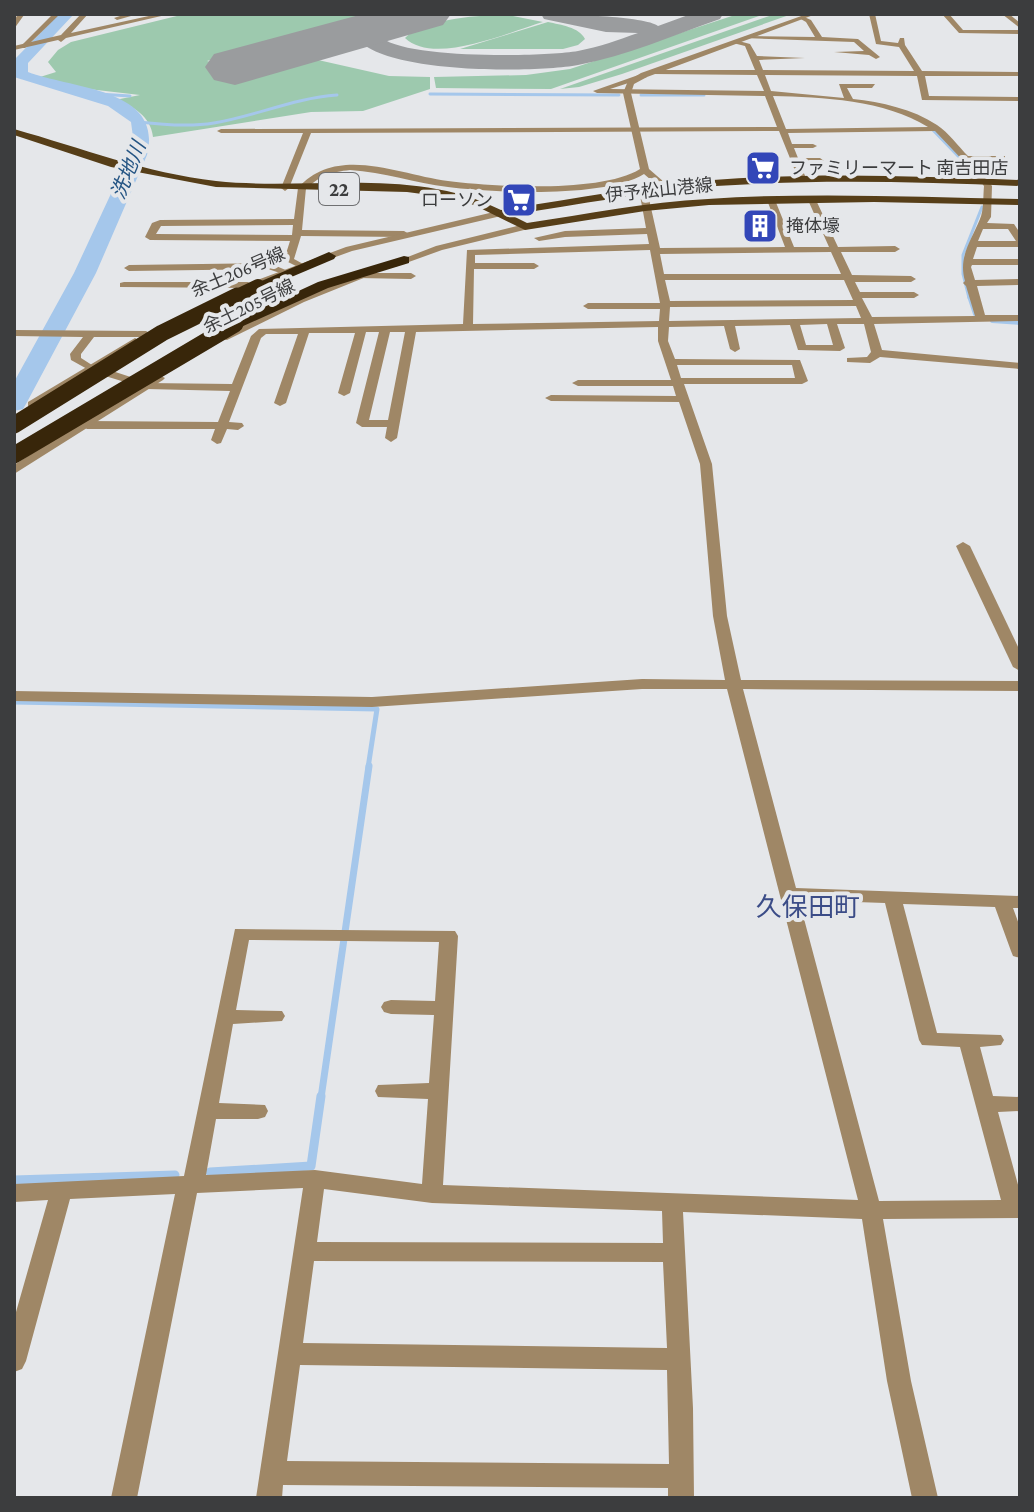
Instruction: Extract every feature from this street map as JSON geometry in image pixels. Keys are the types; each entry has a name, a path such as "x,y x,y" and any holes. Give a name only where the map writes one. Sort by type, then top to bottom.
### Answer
{"highway":[{"path":"14,425 162,333 253,285 329,256"},
{"path":"14,455 235,324 323,285 404,260"}],"main road":[{"name":"22","path":"15,134 119,166 216,184 436,192 478,203 525,227"},
{"name":"伊予松山港線","path":"498,214 676,186 802,178 1020,183"},
{"name":"伊予松山港線","path":"525,227 645,208 771,200 1020,202"}],"street":[{"path":"22,47 57,14"},
{"path":"61,40 85,14"},
{"path":"22,47 167,14"},
{"path":"813,14 597,91 672,93 817,85"},
{"path":"872,14 878,43 902,42 923,85"},
{"path":"945,14 961,32 1020,29"},
{"path":"14,27 21,15"},
{"path":"117,18 132,15 146,19"},
{"path":"1007,16 1020,29"},
{"path":"1007,16 1020,17"},
{"path":"802,18 809,21 819,39"},
{"path":"814,31 838,31"},
{"path":"746,38 856,40 873,55 838,52"},
{"path":"735,42 748,45 802,178"},
{"path":"755,60 803,60"},
{"path":"830,60 849,99"},
{"path":"912,63 927,63"},
{"path":"943,63 1020,64"},
{"path":"676,186 661,184 645,170 635,129 627,93 631,83 649,74 856,70 1020,74"},
{"path":"672,93 669,84 690,75"},
{"path":"904,81 951,91 958,99 1020,99"},
{"path":"923,85 938,84"},
{"path":"842,86 872,86"},
{"path":"766,89 849,99 911,115 933,129 967,159 988,188 986,217 967,262 968,283 981,318"},
{"path":"823,95 828,107"},
{"path":"878,95 885,106"},
{"path":"900,103 901,107 913,112 911,115"},
{"path":"221,131 635,129 782,130 822,135 933,129"},
{"path":"285,188 308,131"},
{"path":"789,146 813,146"},
{"path":"967,159 1002,158"},
{"path":"795,161 820,161"},
{"path":"300,265 289,260 297,231 302,188 313,177 351,168 393,172 448,184 601,185 632,180 645,170"},
{"path":"643,190 665,305 663,341 706,464 720,616 734,685 871,1210 899,1381 925,1498"},
{"path":"771,200 795,254"},
{"path":"812,200 868,321 877,353"},
{"name":"余土206号線","path":"14,416 146,334 283,271 404,234 498,214"},
{"path":"297,231 150,237 155,225 160,223 404,234"},
{"path":"972,244 1020,242 1011,226 981,226"},
{"path":"525,227 555,251"},
{"name":"余土205号線","path":"14,470 210,345 254,322 404,260 525,227"},
{"path":"539,238 652,231"},
{"path":"468,329 470,252 656,249 839,255 889,251"},
{"path":"967,262 1020,262"},
{"path":"129,268 269,266 283,271"},
{"path":"471,266 534,266"},
{"path":"362,276 411,276"},
{"path":"660,277 911,279"},
{"path":"968,283 1020,282"},
{"path":"132,287 253,285"},
{"path":"588,307 914,295"},
{"path":"217,440 241,392 256,336 263,331 1020,318"},
{"path":"794,322 802,348 840,348 831,322"},
{"path":"729,324 735,349"},
{"path":"391,438 407,388 413,354 411,330"},
{"path":"298,393 282,398 304,331"},
{"path":"344,393 361,331"},
{"path":"385,331 362,423 409,422"},
{"path":"14,333 146,334"},
{"path":"91,334 75,354 76,360 89,367 147,386 241,392"},
{"path":"851,360 870,360 877,353"},
{"path":"877,353 1020,366"},
{"path":"294,361 308,361"},
{"path":"578,383 802,381 796,362 669,362"},
{"path":"556,396 683,399"},
{"path":"87,425 154,428 238,426"},
{"path":"963,546 1020,667"},
{"path":"14,696 372,702 615,685 1020,686"},
{"path":"789,894 1020,902"},
{"path":"892,897 929,1040 994,1040"},
{"path":"1001,900 1020,951"},
{"path":"124,1498 207,1111 241,934 449,936 432,1194"},
{"path":"391,1007 444,1008"},
{"path":"225,1017 275,1016"},
{"path":"14,1193 315,1179 432,1194 871,1210 1017,1209 968,1040"},
{"path":"385,1091 439,1091"},
{"path":"985,1104 1018,1104"},
{"path":"207,1111 258,1111"},
{"path":"269,1498 315,1179"},
{"path":"14,1361 61,1191"},
{"path":"273,1473 682,1487 672,1201"},
{"path":"305,1251 675,1253"},
{"path":"291,1354 679,1359"}],"green space":[{"path":"185,14 372,14 207,61 261,76 318,60 389,76 430,77 430,89 363,111 311,112 153,137 149,123 140,113 115,100 140,95 71,87 40,77 56,72 48,62 58,50 71,42"},
{"path":"738,14 765,14 551,89 436,88 434,77 526,75 570,69"},
{"path":"775,14 792,14 622,74 579,87 560,89"},
{"path":"508,15 543,22 452,48 418,46 405,38 438,22"},
{"path":"548,22 574,29 585,39 578,45 563,49 460,49"}],"waterway":[{"name":"洗地川","path":"14,404 85,273 138,155 141,141 142,132 137,119 114,102 20,74 20,62 67,14"},
{"path":"82,93 130,96"},
{"path":"430,94 619,95"},
{"path":"139,122 177,125 214,123 337,95"},
{"path":"641,95 704,95"},
{"path":"931,128 959,157"},
{"path":"969,298 963,274 963,255 982,207"},
{"path":"969,296 975,314"},
{"path":"992,321 1020,323"},
{"path":"14,702 377,709 368,768"},
{"path":"321,1098 369,766"},
{"path":"210,1172 311,1166 321,1096"},
{"path":"14,1180 175,1175"}],"taxiway":[{"path":"552,14 606,25 648,27"},
{"path":"385,25 368,38 379,47 401,53 431,58 533,61 594,54 712,14"}],"runway":[{"path":"235,67 424,14"}],"place":[{"name":"ファミリーマート 南吉田店","path":"763,168"},
{"name":"ローソン","path":"519,200"},
{"name":"掩体壕","path":"760,226"}],"district":[{"name":"久保田町","path":"808,907"}]}
